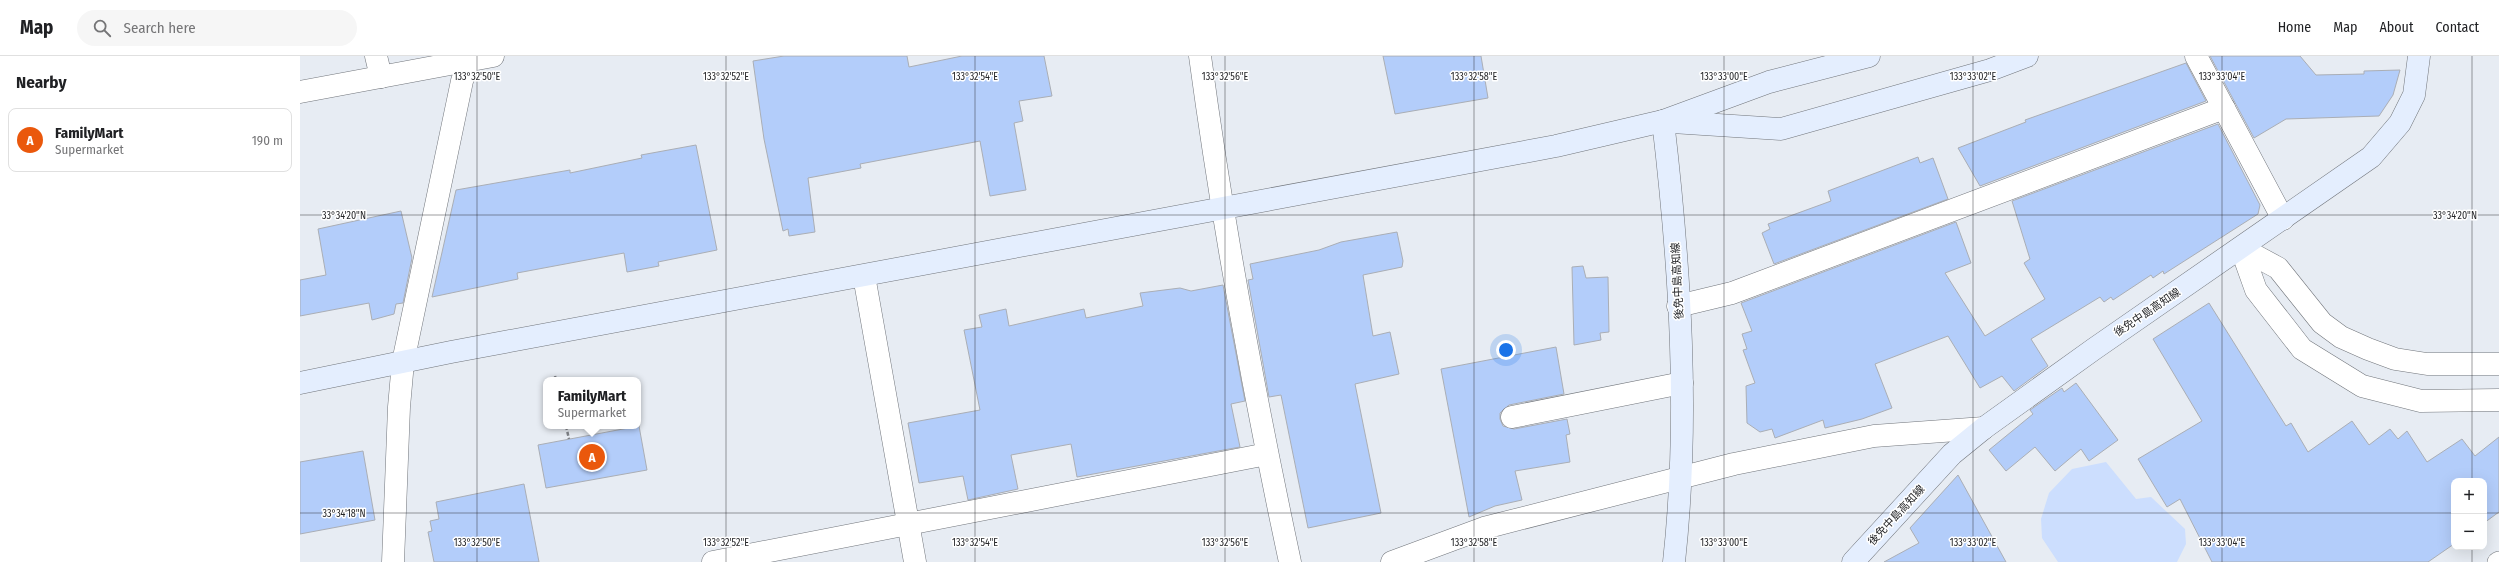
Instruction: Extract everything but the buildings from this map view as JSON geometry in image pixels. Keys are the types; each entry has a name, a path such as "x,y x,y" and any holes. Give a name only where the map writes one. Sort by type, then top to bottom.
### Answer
{"main road":[{"path":"300,383 403,362 1556,146 1663,121 1769,82 1869,56"},
{"path":"1663,121 1781,129 1990,70 2027,56"},
{"name":"後免中島高知線","path":"1853,562 1952,454 1984,428 2094,348 2371,157 2400,123 2414,95 2419,56"},
{"name":"後免中島高知線","path":"1663,121 1674,212 1682,383 1680,505 1674,562"}],"street":[{"path":"376,56 381,77"},
{"path":"300,92 381,77 469,58 493,56"},
{"path":"1200,56 1222,209 1267,454 1290,562"},
{"path":"2196,56 2283,219"},
{"path":"393,562 399,407 403,362 469,58"},
{"path":"1678,306 1732,293 2224,108"},
{"path":"2241,248 2278,268 2322,323 2341,337 2395,359 2427,364 2499,364"},
{"path":"2241,248 2256,290 2302,348 2362,386 2421,401 2499,400"},
{"path":"864,276 915,562"},
{"path":"1512,417 1682,383"},
{"path":"1392,562 1484,528 1734,464 1874,436 1984,428"},
{"path":"713,562 1267,454"}],"path":[{"path":"566,429 568,439"}],"shaded area":[{"path":"2106,462 2136,499 2151,497 2185,529 2186,544 2177,562 2058,562 2042,538 2041,519 2049,493 2072,469"}],"place":[{"name":"FamilyMart","path":"592,457"}]}
